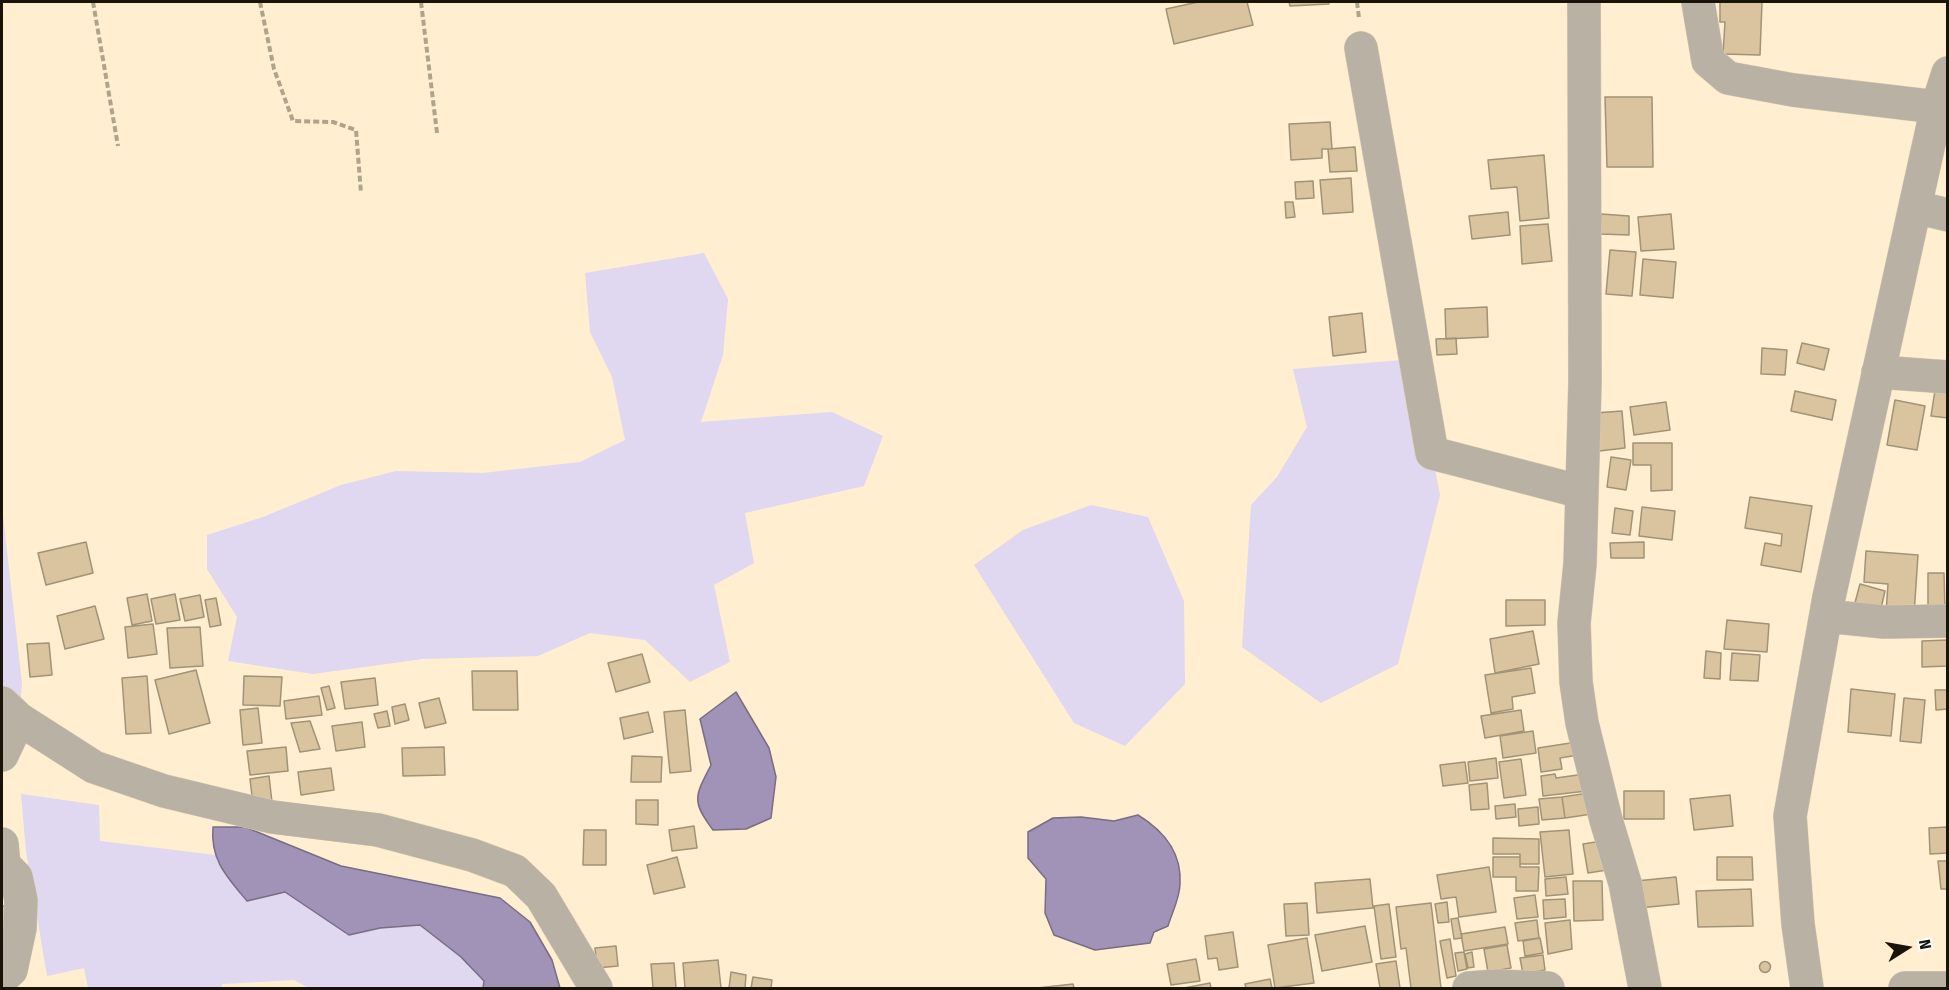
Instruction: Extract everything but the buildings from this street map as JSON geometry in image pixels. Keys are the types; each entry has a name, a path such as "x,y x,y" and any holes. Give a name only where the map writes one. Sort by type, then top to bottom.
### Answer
{"street":[{"path":"1584,2 1585,381 1580,564 1574,623 1576,682 1582,723 1606,820 1625,883 1645,988"},
{"path":"1698,2 1708,61 1728,78 1793,90 1937,107"},
{"path":"1361,48 1432,453 1581,492"},
{"path":"1807,988 1798,924 1790,816 1826,616 1937,107 1947,73"},
{"path":"1915,207 1947,215"},
{"path":"1878,372 1947,376"},
{"path":"1826,616 1884,622 1947,621"},
{"path":"2,755 10,711 94,767 164,791 272,818 378,830 472,855 515,871 541,896 596,988"},
{"path":"2,844 4,865 16,877 21,900 20,928 11,970 2,978"},
{"path":"1469,988 1496,986 1548,988"},
{"path":"1905,988 1947,988"}],"path":[{"path":"93,2 118,146"},
{"path":"260,2 274,69 293,121 333,122 356,130 361,193"},
{"path":"421,2 437,133"}],"shaded area":[{"path":"704,253 728,299 723,355 701,422 832,412 883,436 864,486 745,513 754,563 714,585 730,662 690,682 645,640 590,633 538,656 423,659 313,674 228,661 237,617 207,569 207,535 263,517 341,485 396,471 483,473 580,462 625,440 612,377 590,332 585,273"},
{"path":"1402,360 1435,469 1440,495 1398,664 1321,703 1242,647 1251,505 1277,477 1307,427 1293,369"},
{"path":"1091,505 1148,517 1184,601 1185,684 1125,746 1074,723 974,565 1023,530"},
{"path":"2,507 22,683 19,719 2,755"},
{"path":"736,692 769,748 776,777 771,818 746,829 713,830 698,805 701,784 711,765 700,719"},
{"path":"21,794 99,805 100,841 216,855 226,876 285,892 349,935 380,928 420,925 461,957 484,981 483,988 309,988 294,980 222,984 222,988 88,988 84,968 47,976 26,851"},
{"path":"1138,815 1163,835 1178,862 1180,889 1168,926 1154,932 1150,943 1095,950 1054,935 1045,913 1046,879 1028,858 1028,832 1053,818 1081,817 1114,821"},
{"path":"213,827 245,827 341,866 500,898 530,922 552,960 560,988 483,988 484,981 461,957 420,925 380,928 349,935 285,892 247,901 217,859"}]}
